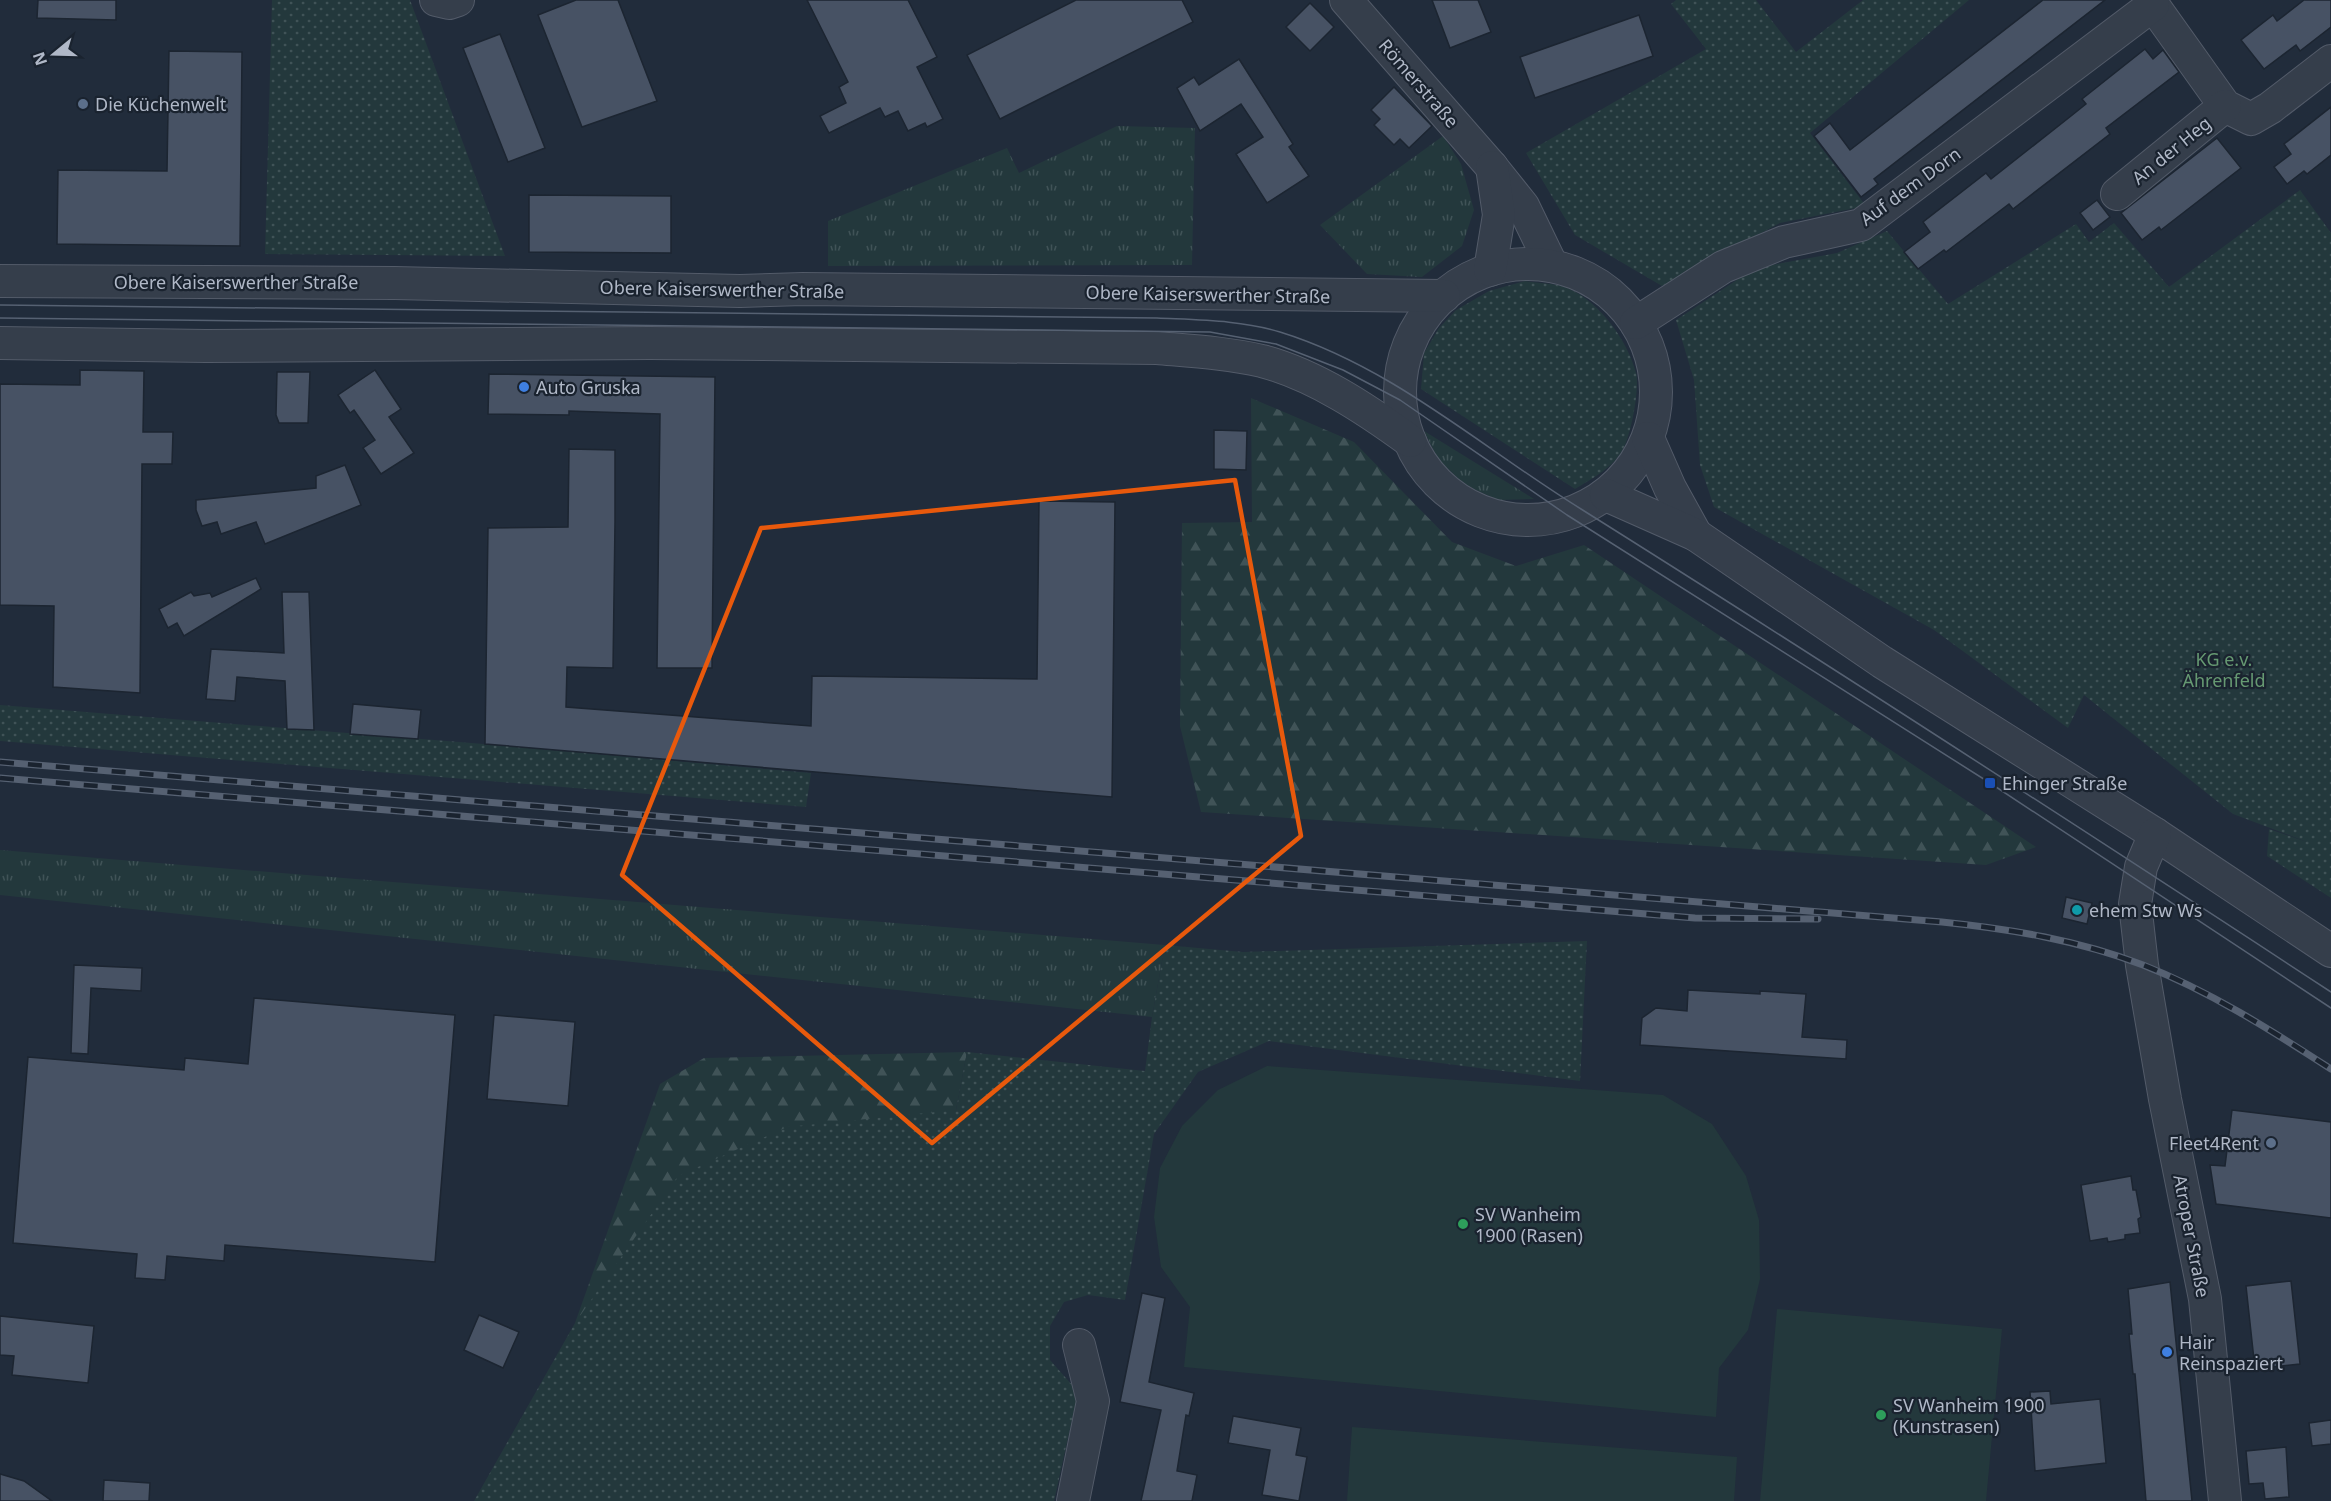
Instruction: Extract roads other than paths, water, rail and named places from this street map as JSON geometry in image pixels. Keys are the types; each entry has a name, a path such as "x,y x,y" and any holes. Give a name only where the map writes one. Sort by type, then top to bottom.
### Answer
{"street":[{"path":"436,0 449,3 458,0"},
{"name":"Römerstraße","path":"1346,0 1523,206 1552,266"},
{"name":"An der Heg","path":"2151,2 2225,106 2251,119 2270,108 2331,61"},
{"name":"Auf dem Dorn","path":"1636,323 1723,267 1784,242 1861,225 2151,2"},
{"name":"An der Heg","path":"2117,194 2225,106"},
{"path":"1490,270 1499,215 1491,166"},
{"path":"1521,264 1552,266 1585,277 1614,296 1636,323 1647,344 1654,366 1656,402 1648,438 1631,469 1606,495 1567,515 1530,521 1492,515 1458,499 1430,474 1410,441 1400,400 1406,353 1421,322 1444,296 1466,280 1490,270 1521,264"},
{"name":"Obere Kaiserswerther Straße","path":"0,281 395,283 740,291 803,289 1444,296"},
{"path":"0,343 206,346 650,343 1157,348 1202,352 1263,362 1328,387 1410,441"},
{"path":"1648,438 1670,488 1696,535"},
{"path":"1606,495 1696,535 1882,662 2155,834 2331,951"},
{"name":"Atroper Straße","path":"2155,834 2141,867 2135,904 2142,964 2165,1099 2205,1299 2225,1501"},
{"path":"1073,1501 1093,1401 1079,1345"}],"tram line":[{"path":"0,305 1157,318 1235,323 1280,332 1321,347 1399,387 1544,485 2331,992"},
{"path":"0,318 1210,332 1276,344 1343,370 1400,400 1567,515 1990,783 2331,1008"}],"railway":[{"path":"0,762 1993,928 2069,942 2118,956 2168,975 2263,1026 2331,1069"},
{"path":"0,778 1695,918 1818,919"}],"place":[{"name":"Die Küchenwelt","path":"83,104"},
{"name":"Auto Gruska","path":"524,387"},
{"name":"Ehinger Straße","path":"1990,783"},
{"name":"ehem Stw Ws","path":"2077,910"},
{"name":"Fleet4Rent","path":"2271,1143"},
{"name":"SV Wanheim 1900 (Rasen)","path":"1463,1224"},
{"name":"Hair Reinspaziert","path":"2167,1352"},
{"name":"SV Wanheim 1900 (Kunstrasen)","path":"1881,1415"}],"park label":[{"name":"KG e.v. Ährenfeld","path":"2224,669"}]}
